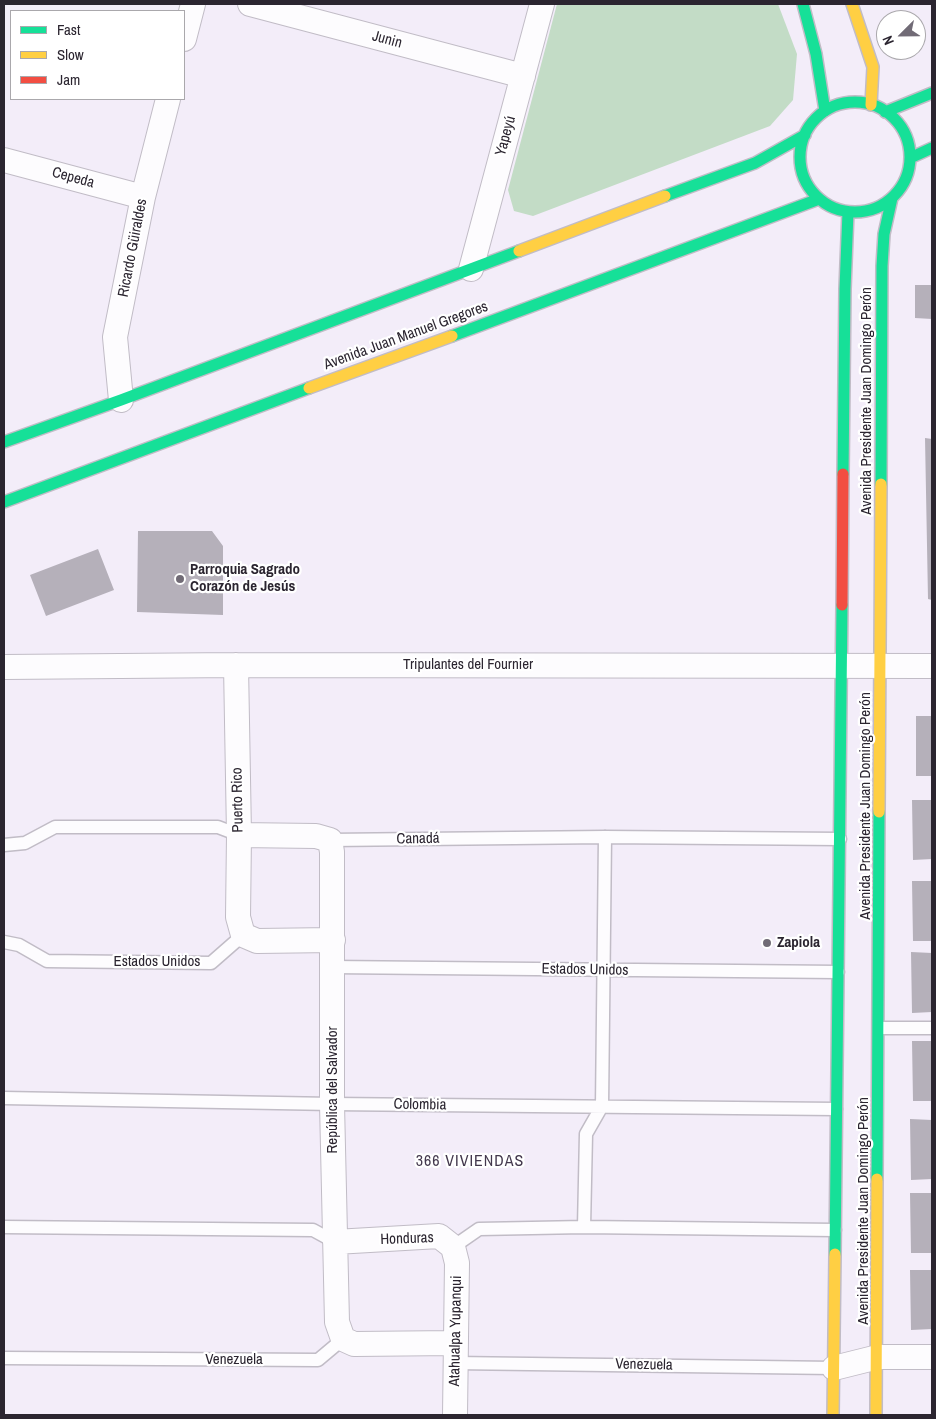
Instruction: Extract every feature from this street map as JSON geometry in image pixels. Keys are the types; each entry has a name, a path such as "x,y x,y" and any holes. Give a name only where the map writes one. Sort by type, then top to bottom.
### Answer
{"main road":[{"path":"802,4 816,54 825,111"},
{"path":"852,4 873,67 871,105"},
{"path":"885,112 932,93"},
{"path":"856,102 871,105 885,112 897,122 906,136 910,158 908,173 892,198 879,207 863,212 848,212 833,208 820,199 808,186 801,170 800,152 804,135 813,122 825,111 840,105 856,102"},
{"path":"4,442 755,163 804,135"},
{"path":"910,158 932,148"},
{"name":"Avenida Presidente Juan Domingo Perón","path":"876,1415 880,1028 882,266 884,234 892,198"},
{"name":"Avenida Juan Manuel Gregores","path":"4,502 820,199"},
{"name":"Avenida Presidente Juan Domingo Perón","path":"833,1415 845,289 848,212"}],"street":[{"path":"185,34 193,4"},
{"name":"Junin","path":"250,4 523,76"},
{"name":"Yapeyú","path":"471,269 542,4"},
{"name":"Ricardo Güiraldes","path":"121,400 115,337 143,197 168,100"},
{"name":"Cepeda","path":"4,160 143,197"},
{"name":"Tripulantes del Fournier","path":"4,667 236,665 932,666"},
{"name":"Puerto Rico","path":"236,665 239,835 238,917 242,935"},
{"name":"Canadá","path":"239,835 316,836 330,840"},
{"name":"República del Salvador","path":"330,840 332,852 333,940 332,1104 337,1322 343,1339"},
{"path":"242,935 257,941 333,940"},
{"name":"Honduras","path":"335,1242 439,1236 452,1247"},
{"name":"Atahualpa Yupanqui","path":"452,1247 458,1263 455,1415"},
{"name":"Venezuela","path":"343,1339 354,1344 455,1353"},
{"path":"834,1368 878,1357 932,1357"}],"lane":[{"name":"Canadá","path":"4,844 25,843 55,827 218,827 239,835"},
{"name":"Canadá","path":"330,840 606,837 840,839"},
{"path":"584,1227 586,1134 602,1106 606,837"},
{"name":"Estados Unidos","path":"4,942 19,945 47,961 210,963 242,935"},
{"name":"Estados Unidos","path":"332,967 838,972"},
{"path":"880,1028 932,1028"},
{"name":"Colombia","path":"4,1098 332,1104 836,1109"},
{"path":"4,1227 314,1230 335,1242"},
{"name":"Honduras","path":"452,1247 479,1229 584,1227 835,1230"},
{"name":"Venezuela","path":"4,1358 318,1360 343,1339"},
{"name":"Venezuela","path":"455,1353 834,1368"}],"green space":[{"path":"557,4 778,4 797,54 793,100 770,126 533,216 514,211 508,190"}],"building":[{"path":"915,285 932,285 932,319 915,318"},
{"path":"925,438 932,439 932,600 928,599"},
{"name":"Parroquia Sagrado Corazón de Jesús","path":"138,531 212,531 223,546 223,615 137,612"},
{"path":"98,549 114,590 46,616 30,575"},
{"path":"916,716 932,716 932,776 916,776"},
{"path":"912,800 932,800 932,859 913,860"},
{"path":"912,881 932,881 932,941 913,941"},
{"path":"911,952 932,953 932,1012 912,1013"},
{"path":"912,1041 932,1041 932,1101 913,1101"},
{"path":"910,1119 932,1120 932,1179 911,1180"},
{"path":"910,1193 932,1193 932,1253 911,1253"},
{"path":"910,1270 932,1270 932,1329 911,1330"}],"traffic: fast":[{"path":"803,4 816,54 825,111"},
{"path":"885,112 932,93"},
{"path":"855,102 876,107 894,118 905,136 910,157 905,178 894,196 876,207 855,212 834,207 816,196 805,178 800,157 805,136 816,118 834,107 855,102"},
{"path":"665,196 755,163 805,135"},
{"path":"910,158 932,148"},
{"path":"881,484 882,266 884,234 892,198"},
{"path":"452,336 819,199"},
{"path":"843,474 845,289 848,212"},
{"path":"4,442 519,251"},
{"path":"4,502 309,388"},
{"path":"835,1254 842,605"},
{"path":"877,1179 879,812"}],"traffic: slow":[{"path":"852,4 873,67 871,105"},
{"path":"519,251 665,196"},
{"path":"309,388 452,336"},
{"path":"879,812 881,484"},
{"path":"876,1415 877,1179"},
{"path":"833,1415 835,1254"}],"traffic: jam":[{"path":"842,605 843,474"}],"place":[{"name":"Parroquia Sagrado Corazón de Jesús","path":"180,579"},
{"name":"Zapiola","path":"767,943"}],"district":[{"name":"366 VIVIENDAS","path":"470,1162"}]}
